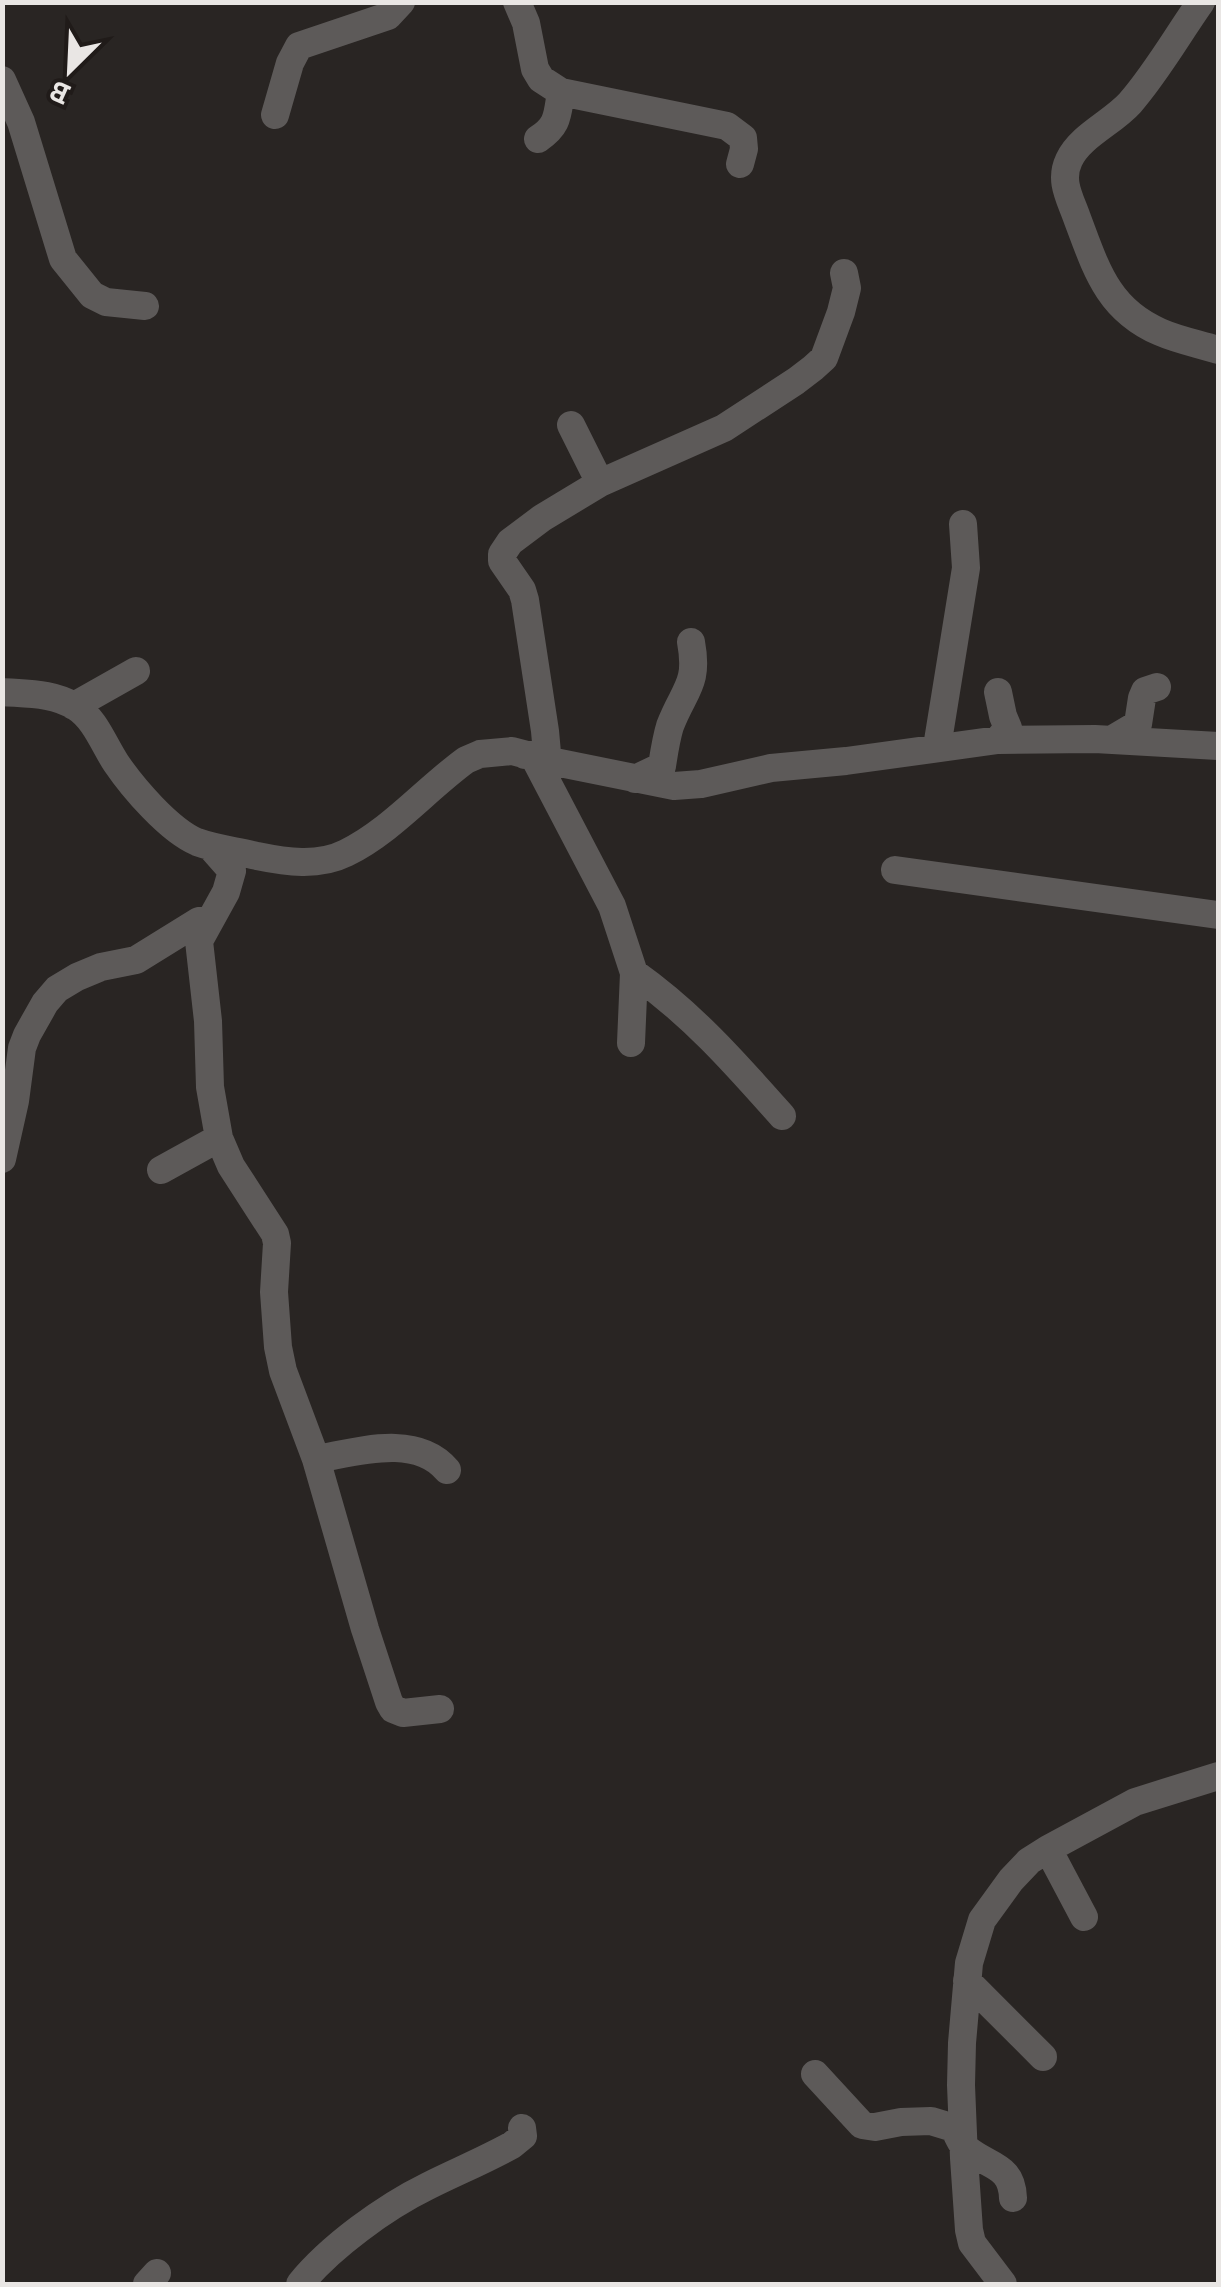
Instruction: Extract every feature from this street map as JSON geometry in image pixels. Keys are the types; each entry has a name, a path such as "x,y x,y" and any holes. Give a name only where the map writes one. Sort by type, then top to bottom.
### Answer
{"street":[{"path":"275,115 299,46 388,16 401,2"},
{"path":"518,2 535,70 541,79 561,92 727,126 742,138 740,164"},
{"path":"1201,2 1132,101 1075,150 1064,182 1097,271 1118,304 1162,333 1218,350"},
{"path":"2,80 21,122 64,259 73,274 92,295 106,302 145,306"},
{"path":"538,139 551,130 561,92"},
{"path":"530,756 547,753 544,724 525,600 502,561 502,554 510,542 542,518 600,482 724,428 813,368 824,358 841,312 847,288 844,273"},
{"path":"571,425 600,482"},
{"path":"937,747 966,568 963,524"},
{"path":"635,779 662,766 670,727 693,679 691,642"},
{"path":"74,706 136,671"},
{"path":"1111,740 1138,724 1142,698 1146,691 1157,687"},
{"path":"2,692 42,694 84,713 118,766 184,836 210,846 282,861 314,862 349,852 466,760 500,750 674,786 772,768 998,740 1111,740 1218,746"},
{"path":"998,692 1008,728 998,740"},
{"path":"530,756 612,906 634,973 631,1043"},
{"path":"210,846 232,870 226,892 200,941 210,1087 219,1138 231,1166 274,1234 274,1292 283,1371 316,1458 390,1702 393,1709 404,1713 440,1709"},
{"path":"896,870 1218,914"},
{"path":"2,1159 26,1034 57,989 101,967 136,960 199,921 210,920"},
{"path":"634,973 670,998 705,1031 782,1116"},
{"path":"161,1170 219,1138"},
{"path":"316,1458 398,1448 430,1456 446,1470"},
{"path":"1003,2284 972,2243 964,2148 961,2085 968,1981 982,1920 1011,1880 1029,1861 1048,1849 1136,1802 1218,1776"},
{"path":"1048,1849 1084,1917"},
{"path":"968,1981 1043,2057"},
{"path":"815,2074 862,2125 875,2128 931,2121 954,2128 964,2148 1004,2172 1010,2180 1013,2198"},
{"path":"300,2284 315,2267 376,2218 427,2186 512,2145 523,2136 522,2128"}]}
